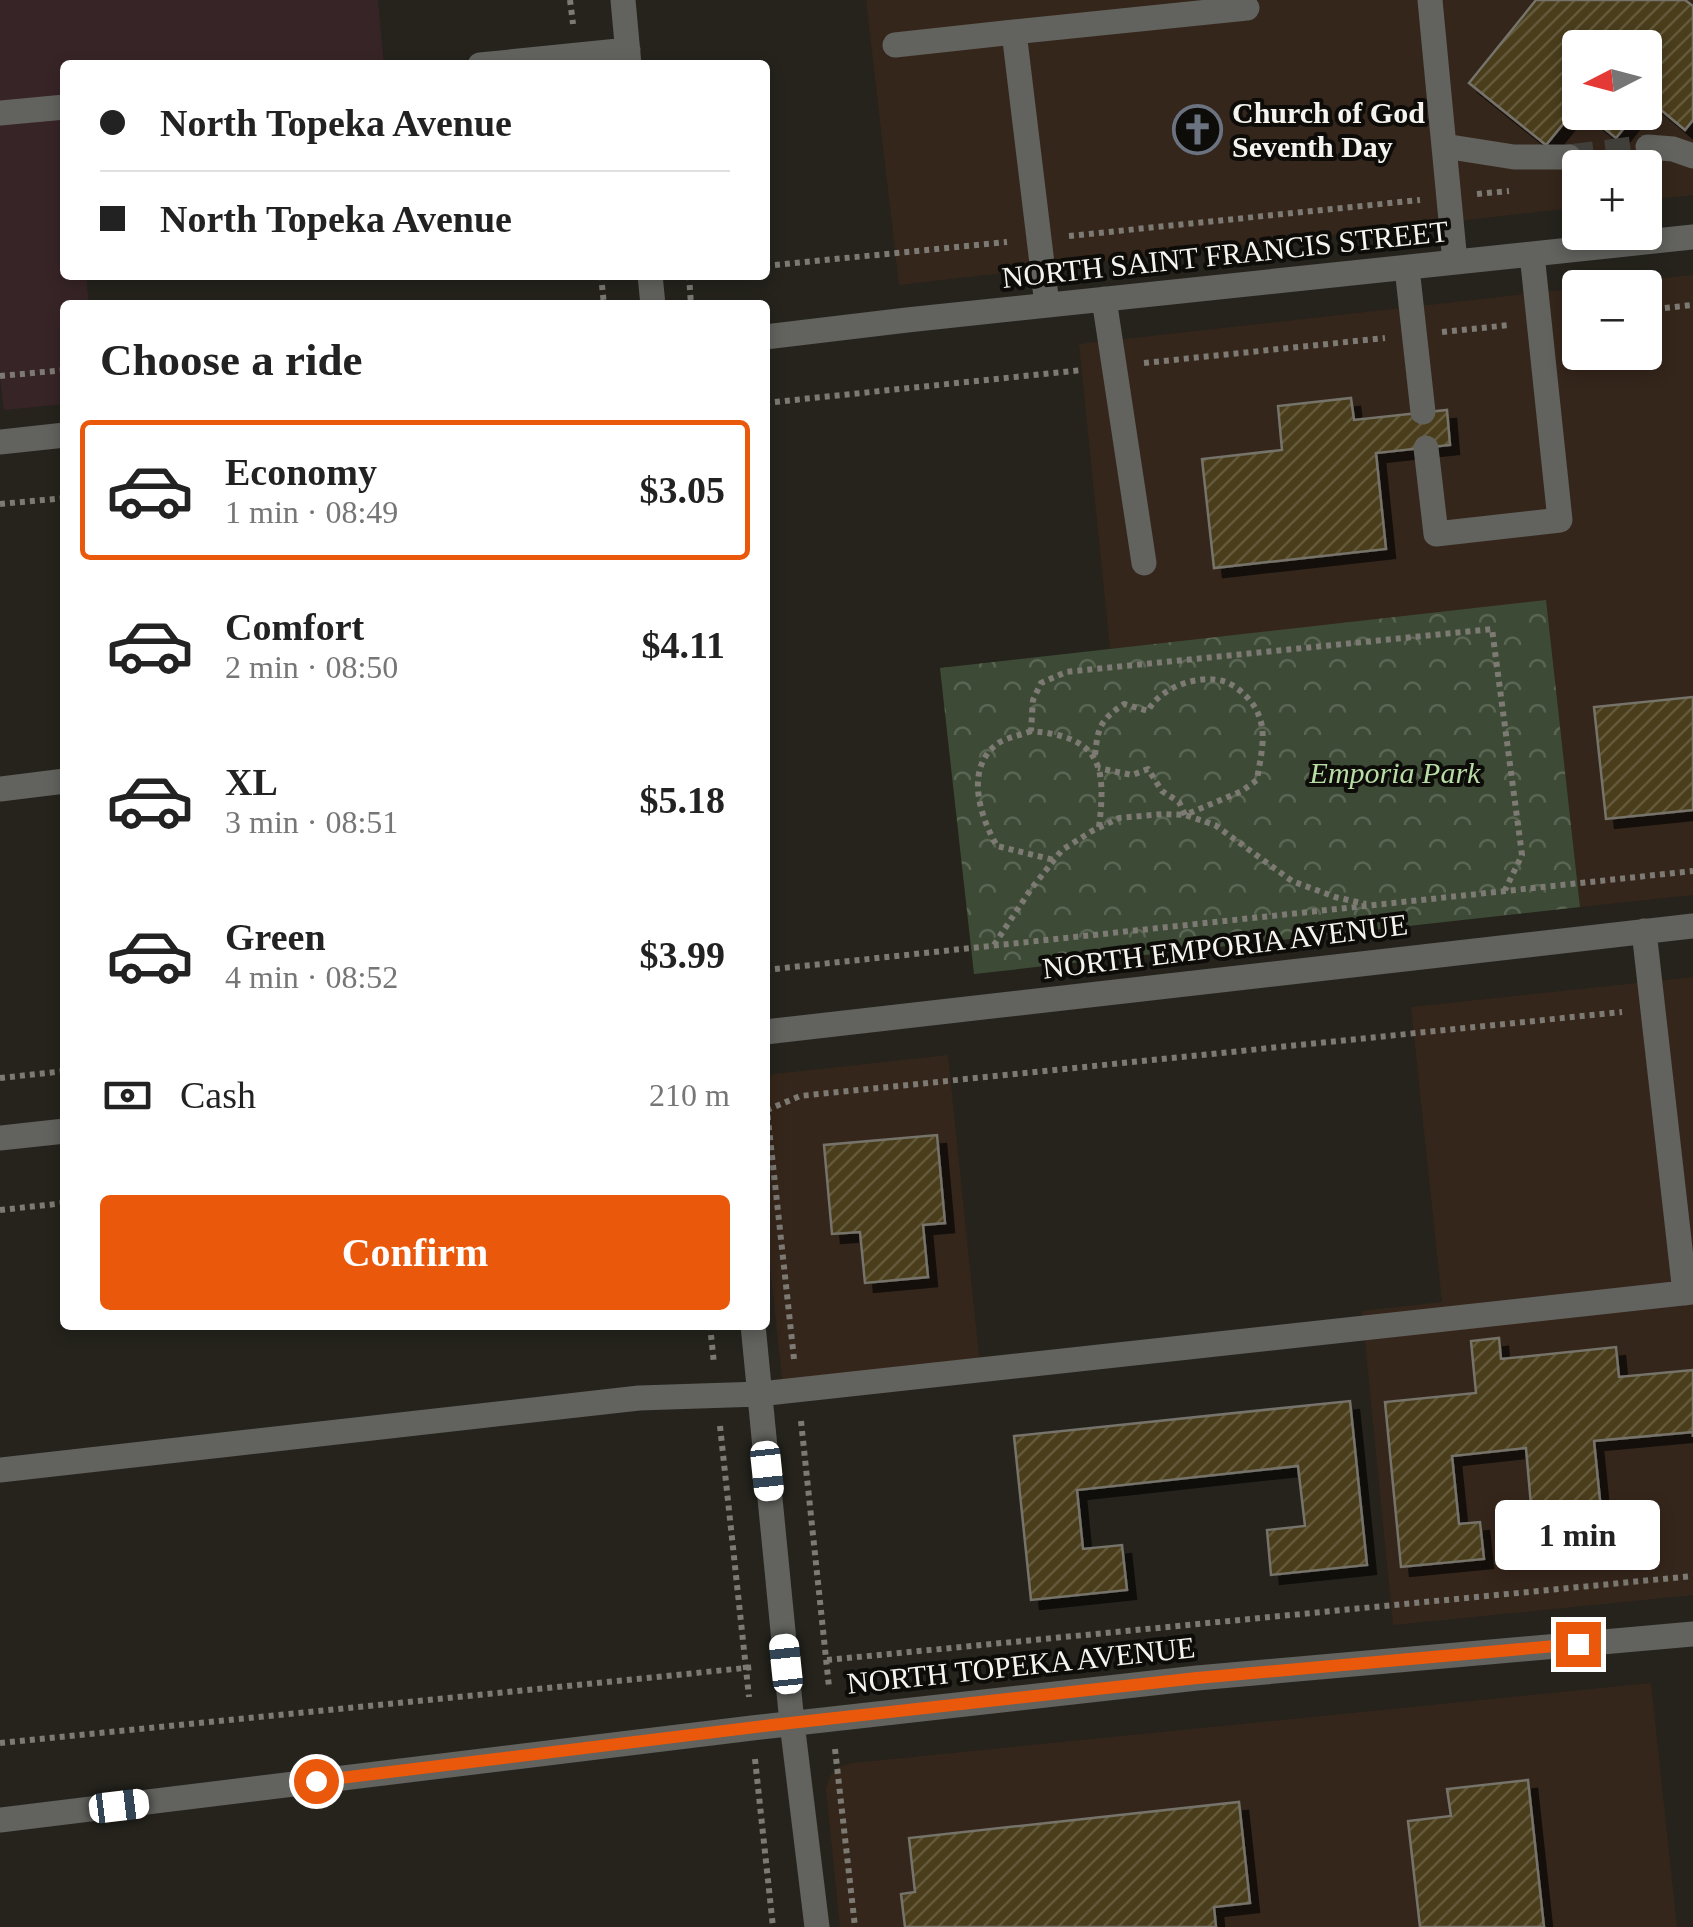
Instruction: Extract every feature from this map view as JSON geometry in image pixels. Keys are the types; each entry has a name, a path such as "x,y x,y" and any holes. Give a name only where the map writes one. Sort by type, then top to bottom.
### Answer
{"street":[{"path":"586,60 629,58 622,0"},
{"path":"1430,0 1456,262"},
{"path":"895,45 1246,8"},
{"path":"1014,32 1046,305"},
{"path":"0,113 60,107"},
{"path":"1444,146 1514,157 1562,157"},
{"path":"1648,146 1693,156"},
{"name":"NORTH SAINT FRANCIS STREET","path":"770,336 1693,238"},
{"path":"1426,448 1436,534 1560,520 1532,254"},
{"path":"1407,268 1423,412"},
{"path":"1104,299 1144,562"},
{"path":"0,442 60,436"},
{"path":"0,789 60,782"},
{"name":"NORTH EMPORIA AVENUE","path":"770,1031 1693,926"},
{"path":"0,1470 639,1398 760,1394 1689,1293 1644,931"},
{"path":"0,1138 60,1132"},
{"path":"754,1330 792,1723 817,1927"},
{"name":"NORTH TOPEKA AVENUE","path":"0,1820 792,1723 1197,1678 1693,1634"}],"path":[{"path":"770,266 1524,190"},
{"path":"1662,308 1693,305"},
{"path":"770,402 1539,322"},
{"path":"0,376 60,370"},
{"path":"0,504 60,498"},
{"path":"1031,731 1033,700 1040,683 1066,672 1492,629 1522,855 1505,891"},
{"path":"1096,764 1101,722 1124,704 1148,710 1154,698 1179,685 1202,680 1225,682 1242,693 1259,714 1264,738 1257,780 1242,791 1186,814"},
{"path":"1054,860 997,846 988,831 978,779 986,758 999,743 1031,731 1077,740 1091,752 1102,778 1100,827"},
{"path":"1096,764 1132,775 1148,770 1162,791 1179,802 1186,814"},
{"path":"994,946 1062,850 1119,818 1186,814 1216,825 1292,881 1371,905"},
{"path":"770,969 1693,871"},
{"path":"770,1108 800,1096 1653,1009"},
{"path":"0,1078 60,1072"},
{"path":"770,1145 856,1927"},
{"path":"0,1210 60,1204"},
{"path":"710,1330 773,1927"},
{"path":"0,1743 1693,1576"}],"shaded area":[{"path":"0,0 378,0 384,60 60,60 60,280 86,280 88,300 60,300 60,404 4,410 0,378"},
{"path":"866,0 1693,0 1693,195 1662,198 1662,150 1562,150 1562,209 899,285"},
{"path":"1693,275 1693,895 1580,907 1546,601 1110,649 1079,344 1562,290 1562,370 1662,370 1662,278"},
{"path":"1693,977 1693,1595 1393,1625 1362,1311 1442,1302 1411,1007"},
{"path":"948,1055 981,1376 784,1397 770,1266 770,1077"},
{"path":"1651,1683 1677,1927 840,1927 826,1789 830,1776 839,1767 852,1763"}],"green space":[{"name":"Emporia Park","path":"1546,600 1580,907 974,974 940,668"}],"building":[{"path":"1536,0 1685,0 1693,6 1693,120 1685,130 1662,111 1662,30 1562,30 1562,125 1546,145 1469,83"},
{"path":"1606,130 1622,130 1616,138"},
{"path":"1351,398 1354,420 1447,410 1450,445 1376,453 1386,549 1214,568 1202,459 1282,450 1278,406"},
{"path":"1693,697 1693,810 1606,819 1594,707"},
{"path":"937,1135 945,1223 923,1225 928,1277 865,1283 860,1232 832,1234 824,1145"},
{"path":"1499,1338 1501,1359 1616,1347 1619,1377 1693,1370 1693,1432 1594,1441 1601,1510 1532,1517 1526,1448 1452,1456 1459,1524 1480,1522 1484,1559 1401,1567 1385,1402 1476,1393 1471,1341"},
{"path":"1350,1401 1367,1565 1271,1575 1267,1530 1305,1526 1298,1466 1077,1490 1083,1549 1122,1545 1127,1590 1031,1600 1014,1436"},
{"path":"1528,1780 1544,1927 1420,1927 1408,1821 1451,1816 1447,1789"},
{"path":"1239,1802 1250,1903 1214,1907 1216,1927 905,1927 901,1894 915,1892 909,1838"}],"tunnel":[{"path":"1624,150 1648,147"}],"place":[{"name":"Church of God Seventh Day","path":"1197,129"}],"route":[{"path":"316,1781 1197,1678 1578,1644"}]}
